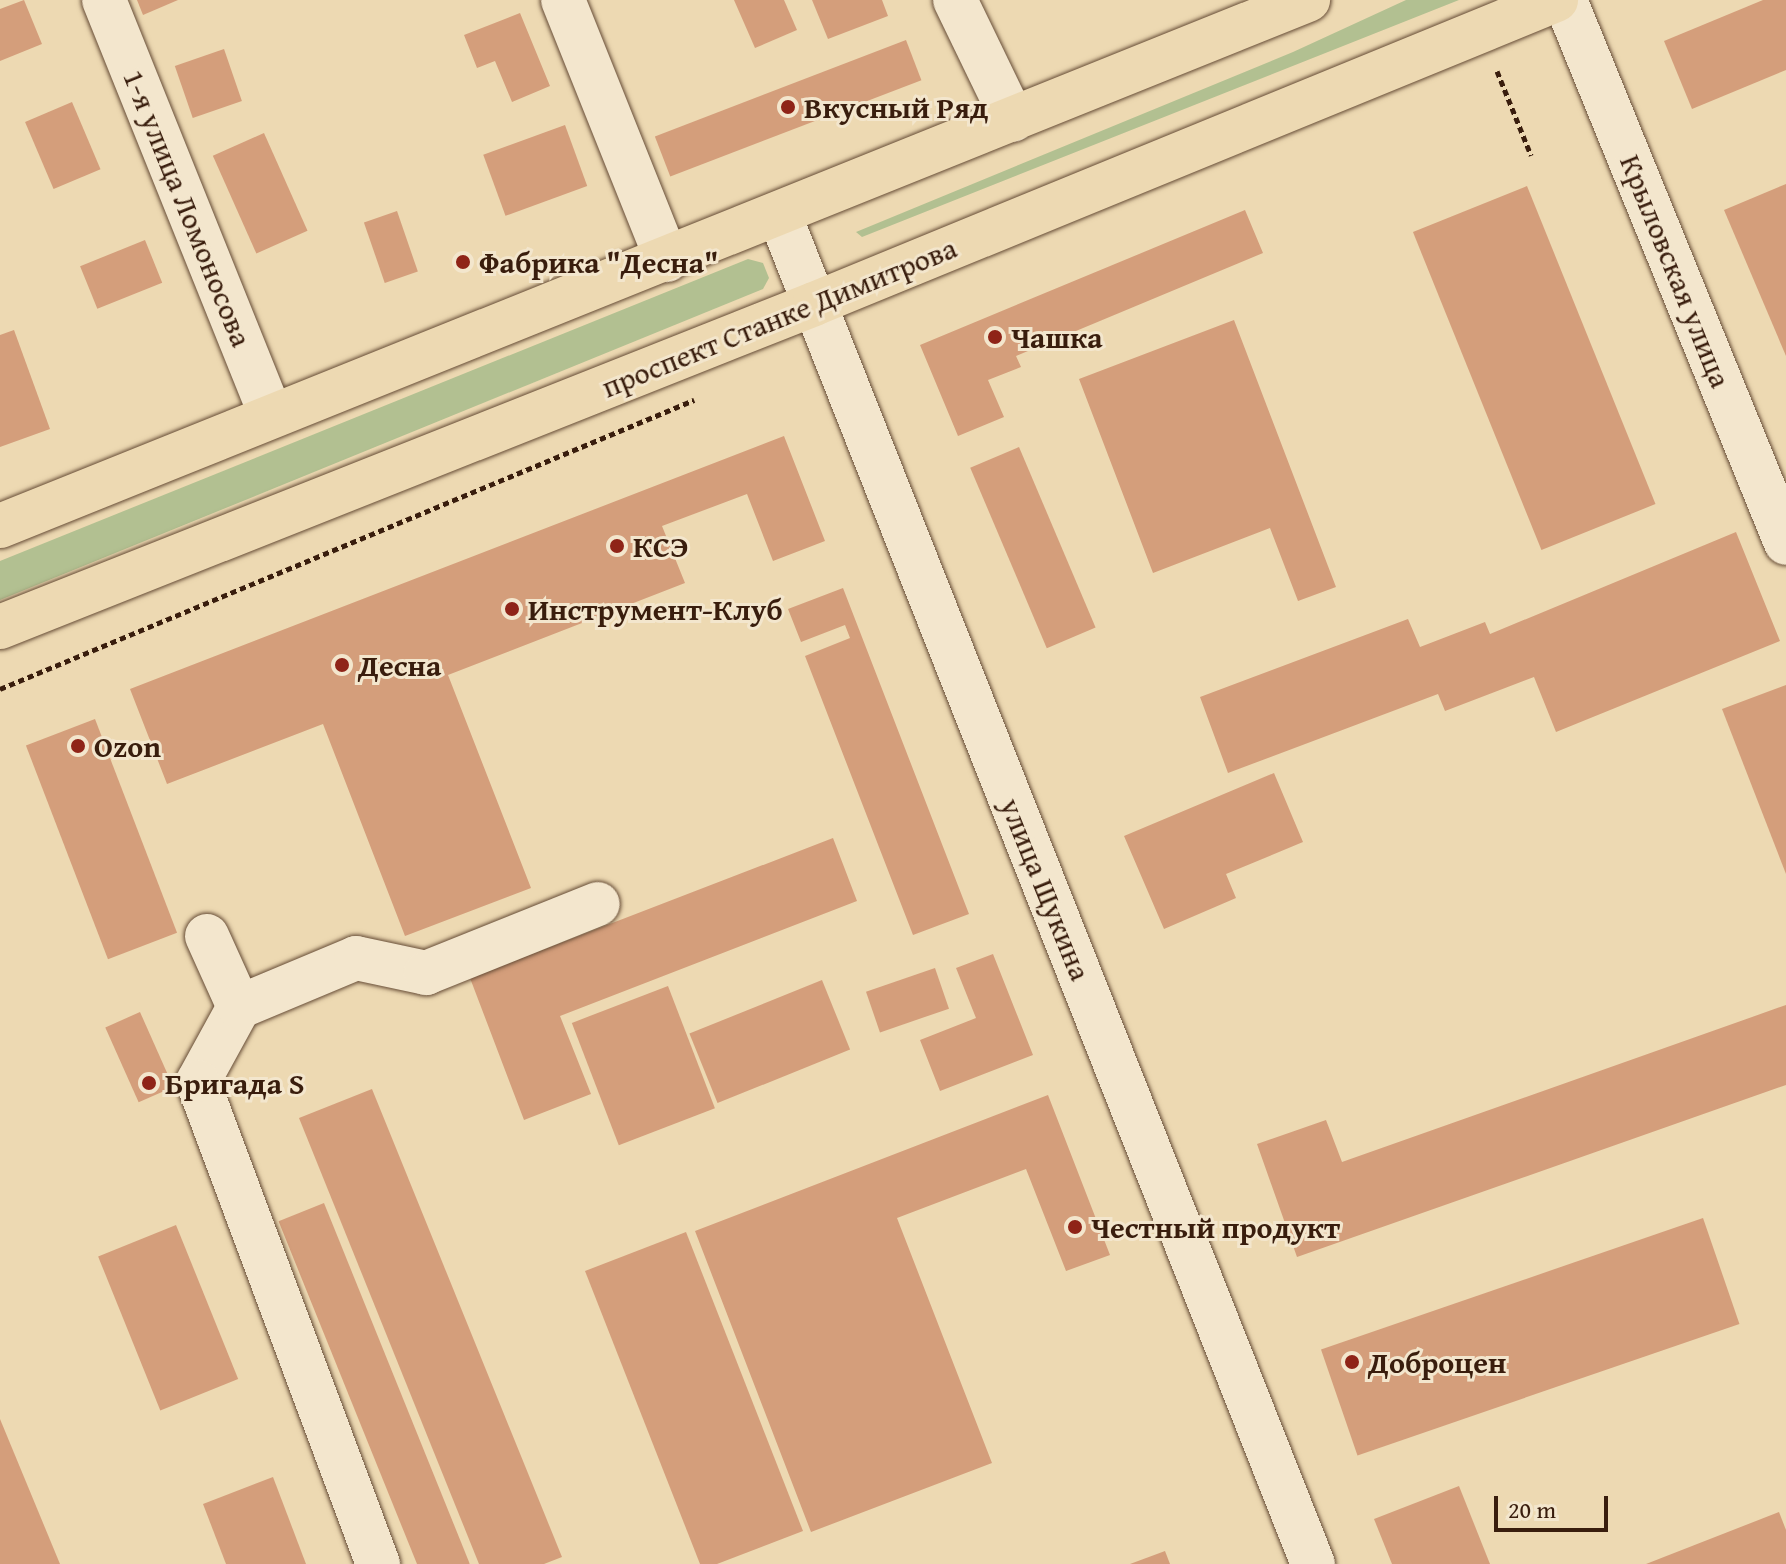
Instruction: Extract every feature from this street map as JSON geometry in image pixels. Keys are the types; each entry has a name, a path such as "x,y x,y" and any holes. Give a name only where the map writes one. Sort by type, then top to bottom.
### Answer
{"main road":[{"path":"0,526 1308,0"},
{"name":"проспект Станке Димитрова","path":"0,627 814,304 1556,0"}],"street":[{"name":"1-я улица Ломоносова","path":"104,0 271,415"},
{"path":"563,0 667,260"},
{"path":"955,0 1013,120"},
{"name":"Крыловская улица","path":"1565,0 1786,543"},
{"name":"улица Щукина","path":"779,214 1313,1564"},
{"path":"378,1564 198,1082 239,1007 356,958 426,973 598,904"},
{"path":"207,936 239,1007"}],"path":[{"path":"1497,71 1531,155"}],"green space":[{"path":"1406,0 1459,0 862,237 856,232 1293,52"},
{"path":"748,259 763,263 769,278 763,289 0,600 0,561"}],"building":[{"path":"24,0 42,44 0,61 0,9"},
{"path":"137,0 178,0 143,15"},
{"path":"734,0 784,0 797,30 755,48"},
{"path":"812,0 882,0 888,16 828,39"},
{"path":"1763,0 1786,0 1786,70 1692,109 1664,41"},
{"path":"520,13 550,86 512,102 495,61 477,68 464,35"},
{"name":"Вкусный Ряд","path":"906,40 921,80 670,177 655,136"},
{"path":"224,49 242,101 193,118 175,66"},
{"path":"72,102 101,169 54,189 25,122"},
{"path":"565,125 587,186 505,216 483,155"},
{"path":"264,133 308,231 256,254 213,156"},
{"path":"1786,184 1786,356 1724,210"},
{"path":"1527,186 1655,504 1541,550 1413,232"},
{"path":"1245,210 1263,253 1016,356 1021,367 988,380 1004,417 958,436 920,345"},
{"path":"397,211 418,272 385,283 364,222"},
{"path":"145,240 162,283 97,309 80,266"},
{"path":"1234,320 1336,587 1298,601 1270,528 1153,573 1079,379"},
{"path":"14,330 50,429 0,447 0,335"},
{"path":"784,436 825,541 773,561 747,494 662,526 685,583 448,675 531,888 405,936 323,724 167,784 130,689"},
{"path":"1019,447 1096,627 1047,648 970,468"},
{"path":"1736,532 1780,641 1556,732 1534,677 1445,711 1438,694 1228,773 1200,697 1408,619 1420,647 1485,622 1490,634"},
{"path":"843,588 969,914 913,935 805,656 850,638 845,625 801,642 788,609"},
{"path":"1786,685 1786,874 1722,709"},
{"path":"95,719 177,933 108,959 26,746"},
{"path":"1274,773 1303,842 1226,874 1236,898 1164,929 1124,836"},
{"path":"833,838 857,901 560,1016 591,1094 524,1120 470,978"},
{"path":"993,954 1033,1055 940,1091 920,1040 976,1018 956,968"},
{"path":"935,968 949,1009 880,1032 866,992"},
{"path":"822,980 850,1050 718,1103 689,1034"},
{"path":"668,986 715,1108 619,1145 572,1023"},
{"path":"1786,1005 1786,1085 1297,1257 1257,1144 1326,1120 1342,1162"},
{"path":"140,1012 173,1087 139,1102 105,1027"},
{"path":"372,1089 562,1557 544,1564 479,1564 299,1118"},
{"path":"1048,1095 1110,1255 1066,1271 1026,1169 897,1218 992,1463 811,1532 695,1231"},
{"path":"324,1203 470,1564 417,1564 279,1221"},
{"path":"1703,1218 1739,1324 1357,1455 1321,1350"},
{"path":"176,1225 238,1379 160,1410 98,1256"},
{"path":"686,1232 803,1531 717,1564 700,1564 585,1271"},
{"path":"0,1419 60,1564 0,1564"},
{"path":"273,1477 306,1564 226,1564 203,1504"},
{"path":"1459,1486 1490,1564 1392,1564 1374,1519"},
{"path":"1779,1512 1786,1530 1786,1564 1646,1564"},
{"path":"1165,1551 1170,1564 1130,1564"}],"place":[{"name":"Вкусный Ряд","path":"788,107"},
{"name":"Фабрика \"Десна\"","path":"463,262"},
{"name":"Чашка","path":"995,337"},
{"name":"КСЭ","path":"617,546"},
{"name":"Инструмент-Клуб","path":"512,609"},
{"name":"Десна","path":"342,665"},
{"name":"Ozon","path":"78,746"},
{"name":"Бригада S","path":"149,1083"},
{"name":"Честный продукт","path":"1075,1227"},
{"name":"Доброцен","path":"1352,1362"}]}
